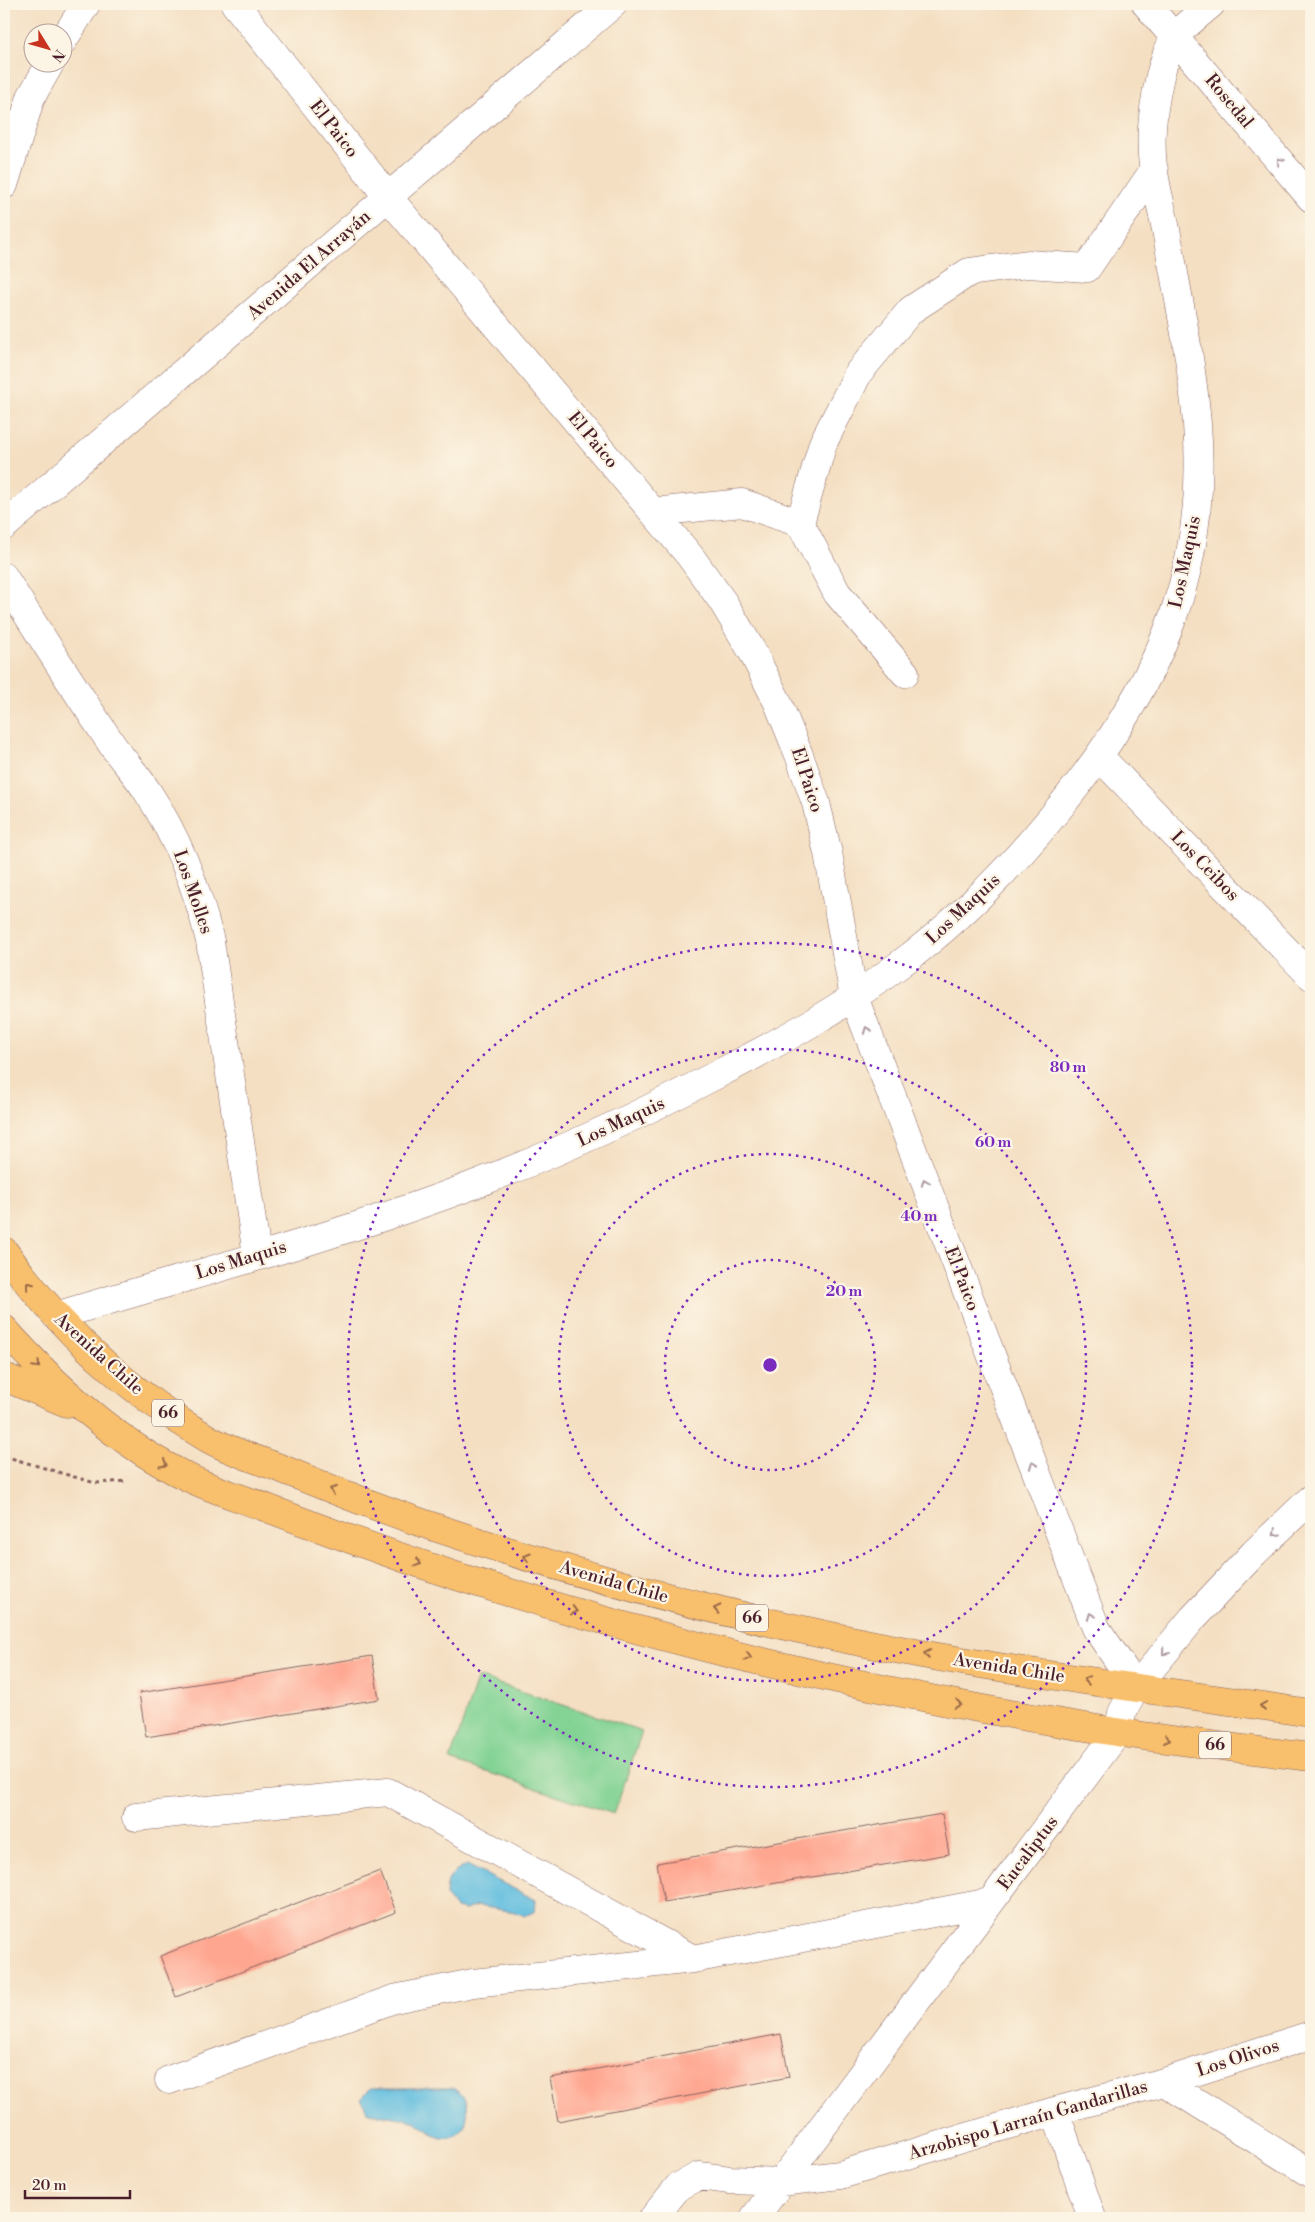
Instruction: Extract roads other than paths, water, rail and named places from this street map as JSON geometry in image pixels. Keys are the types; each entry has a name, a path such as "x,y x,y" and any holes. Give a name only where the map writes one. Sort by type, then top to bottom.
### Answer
{"highway":[{"name":"Avenida Chile","path":"4,1251 56,1316 92,1352 129,1384 211,1441 378,1508 580,1573 723,1611 914,1652 1311,1713"},
{"name":"66","path":"4,1329 43,1372 86,1410 132,1444 190,1479 372,1548 511,1593 652,1633 794,1669 911,1695 1118,1732 1311,1757"},
{"path":"4,1377 86,1410"}],"street":[{"path":"72,26 86,4"},
{"name":"El Paico","path":"235,4 388,197 690,556 723,602 752,651 778,702 800,755 816,804 828,853 854,997 1096,1628 1136,1687"},
{"name":"Avenida El Arrayán","path":"4,526 614,4"},
{"name":"Rosedal","path":"1146,4 1311,198"},
{"name":"Los Maquis","path":"56,1316 370,1222 462,1189 563,1149 662,1103 760,1052 854,997 915,952 985,891 1026,848 1099,756 1137,698 1159,655 1176,610 1184,582 1196,516 1199,468 1197,420 1163,208 1154,170 1151,127 1155,96 1163,66 1175,38 1211,4"},
{"path":"4,185 31,96 45,72"},
{"path":"800,523 823,443 859,372 911,310 969,272 1028,264 1087,268 1154,170"},
{"path":"653,512 742,503 800,523 837,593 905,673"},
{"name":"Los Molles","path":"4,577 119,756 146,789 168,825 186,863 200,902 210,941 257,1255"},
{"name":"Los Ceibos","path":"1099,756 1311,976"},
{"name":"Eucaliptus","path":"754,2218 1118,1732 1122,1713 1136,1687 1193,1618 1254,1553 1311,1500"},
{"path":"136,1817 388,1792 693,1959"},
{"path":"169,2080 394,1999 473,1983 693,1959 990,1902"},
{"name":"Los Olivos","path":"1164,2082 1311,2035"},
{"name":"Arzobispo Larraín Gandarillas","path":"653,2218 678,2187 699,2176 730,2180 781,2182 840,2175 1055,2111 1164,2082 1311,2174"},
{"path":"1055,2111 1092,2218"}],"water":[{"path":"467,1865 536,1900 535,1911 525,1916 516,1912 478,1906 465,1910 456,1908 446,1897 448,1881 453,1874"},
{"path":"371,2088 453,2088 463,2096 466,2103 466,2123 460,2133 455,2136 444,2137 432,2133 416,2122 367,2111 361,2098"}]}
